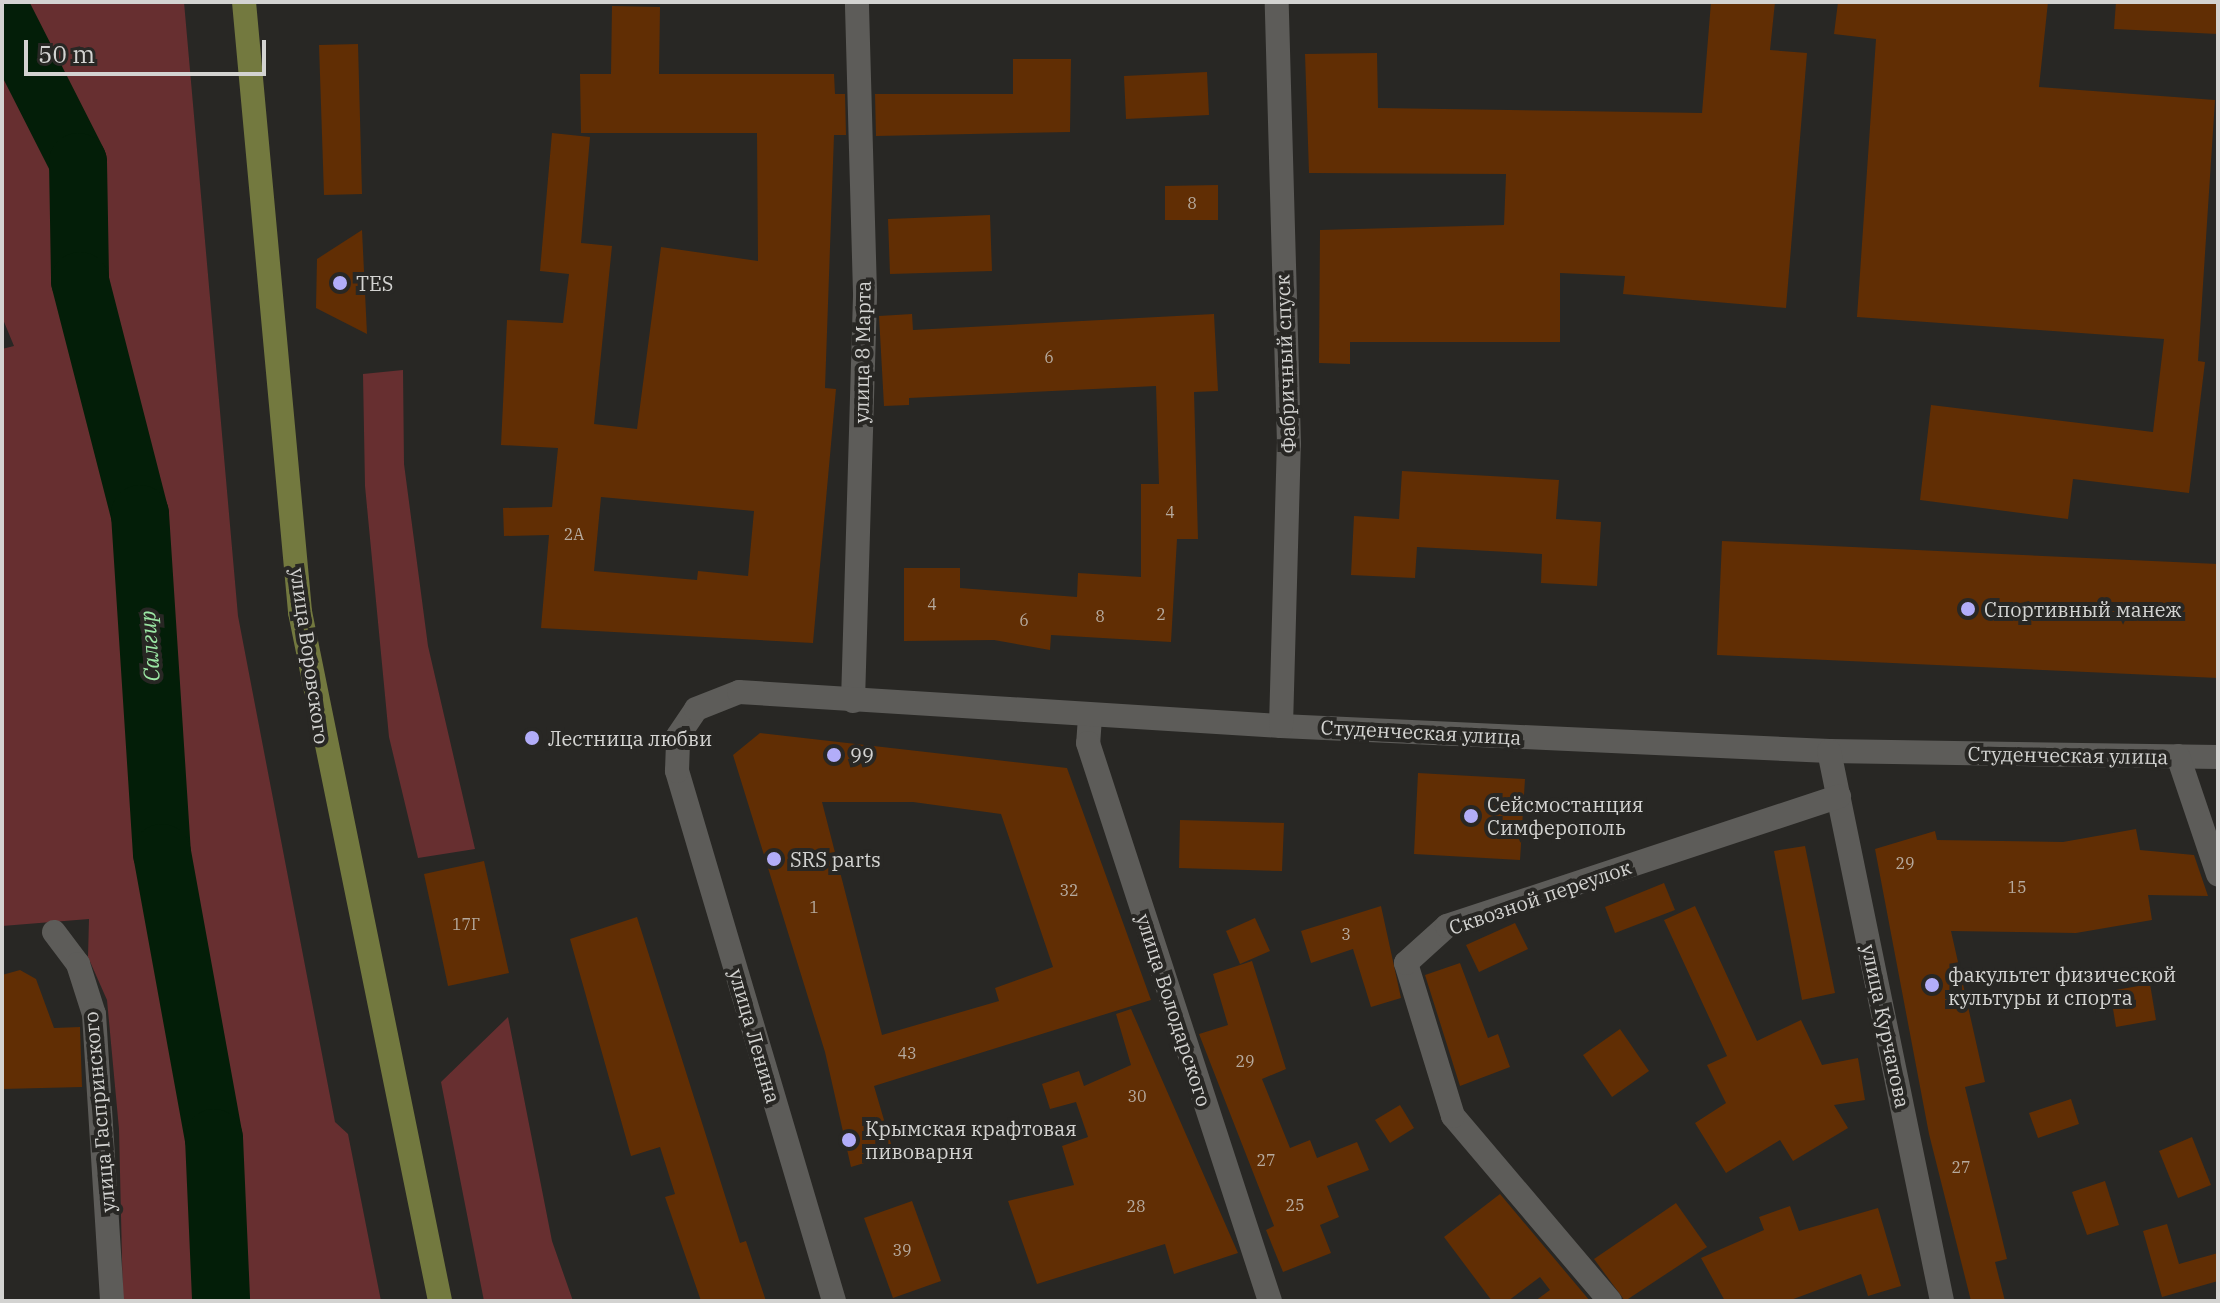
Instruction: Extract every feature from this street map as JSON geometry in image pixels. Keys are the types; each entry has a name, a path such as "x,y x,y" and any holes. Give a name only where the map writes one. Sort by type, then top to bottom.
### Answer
{"main road":[{"name":"улица Воровского","path":"244,2 300,612 440,1301"}],"street":[{"name":"улица 8 Марта","path":"853,701 865,293 857,2"},
{"name":"Фабричный спуск","path":"1277,2 1289,444 1281,726"},
{"name":"Студенческая улица","path":"677,771 684,723 715,699 739,692 1090,717 1829,751 2218,757"},
{"name":"улица Володарского","path":"1090,717 1088,743 1270,1301"},
{"name":"улица Курчатова","path":"1829,751 1942,1301"},
{"path":"2178,756 2218,874"},
{"name":"улица Ленина","path":"677,771 834,1301"},
{"name":"Сквозной переулок","path":"1610,1301 1453,1116 1406,963 1447,926 1839,796"},
{"name":"улица Гаспринского","path":"54,932 78,964 94,1014 112,1301"}],"shaded area":[{"path":"2,2 184,2 238,616 335,1122 348,1134 381,1301 123,1301 119,1129 107,1000 88,957 89,919 2,926 2,349 14,346 2,317"},
{"path":"403,370 404,464 428,646 475,849 418,858 389,737 365,486 363,374"},
{"path":"508,1017 552,1241 573,1301 484,1301 441,1082"}],"building":[{"path":"1711,2 1775,2 1770,50 1807,53 1786,308 1623,294 1625,276 1560,273 1560,342 1350,342 1350,364 1319,363 1320,230 1504,225 1506,174 1309,173 1305,54 1377,53 1378,108 1702,113"},
{"path":"1838,2 2048,2 2039,87 2215,100 2198,361 2205,362 2189,493 2073,479 2068,519 1920,500 1931,405 2153,432 2164,339 1857,317 1876,39 1834,34"},
{"path":"2116,2 2218,2 2218,34 2114,29"},
{"path":"612,6 660,7 659,74 834,74 835,94 845,94 846,135 834,135 825,388 836,389 813,643 541,628 549,535 504,536 503,508 552,507 558,448 501,445 507,320 563,323 569,274 540,271 552,133 590,137 581,243 612,246 594,424 637,429 661,247 758,261 757,133 581,133 580,74 611,74","holes":["601,497 754,511 748,576 698,571 697,580 594,571"]},
{"path":"358,44 362,194 324,195 319,45"},
{"path":"1013,59 1071,59 1070,132 876,136 875,94 1013,94"},
{"path":"1207,72 1209,115 1126,119 1124,76"},
{"path":"1218,185 1218,220 1165,220 1165,186"},
{"path":"990,215 992,271 890,274 888,219"},
{"name":"TES","path":"362,230 367,334 316,308 317,259"},
{"path":"912,314 913,330 1214,314 1218,391 1194,392 1198,539 1177,539 1171,642 1051,635 1050,650 994,640 904,641 904,568 960,568 960,588 1077,597 1078,573 1141,577 1141,484 1159,484 1156,386 909,398 909,405 884,406 879,316"},
{"path":"1402,471 1559,480 1556,519 1601,522 1597,586 1541,583 1542,554 1417,547 1415,578 1351,575 1354,516 1399,519"},
{"name":"Спортивный манеж","path":"1722,541 2218,564 2218,678 1717,655"},
{"path":"760,733 1067,768 1151,1000 874,1086 894,1154 851,1167 825,1052 733,755","holes":["822,802 913,802 1001,814 1053,967 995,988 999,1001 882,1035"]},
{"path":"1418,773 1525,779 1520,860 1414,854"},
{"path":"1180,820 1284,823 1282,871 1179,868"},
{"path":"2136,829 2140,850 2194,855 2208,896 2148,895 2152,920 2076,933 1951,931 1985,1082 1965,1087 2007,1259 1995,1262 2005,1301 1971,1301 1929,1134 1875,849 1935,831 1937,840 2063,842"},
{"path":"1805,846 1835,993 1802,1000 1774,851"},
{"path":"484,861 509,973 448,986 424,874"},
{"path":"1664,883 1675,910 1615,933 1605,907"},
{"path":"1381,906 1401,998 1371,1007 1353,949 1311,963 1301,931"},
{"path":"1695,906 1757,1041 1801,1020 1822,1065 1858,1058 1865,1100 1834,1105 1848,1128 1793,1161 1780,1140 1726,1173 1695,1123 1726,1103 1707,1065 1727,1056 1664,920"},
{"path":"637,917 740,1243 746,1241 766,1301 701,1301 665,1197 675,1194 660,1147 631,1156 570,939"},
{"path":"1255,918 1270,951 1240,964 1226,931"},
{"path":"1515,923 1528,949 1479,972 1466,945"},
{"path":"1252,961 1286,1069 1262,1079 1290,1148 1310,1140 1317,1158 1357,1142 1369,1170 1327,1186 1339,1217 1320,1225 1331,1253 1283,1272 1266,1230 1274,1226 1199,1034 1228,1025 1213,974"},
{"path":"1460,963 1488,1038 1498,1034 1510,1067 1460,1086 1425,975"},
{"path":"20,970 36,979 54,1028 80,1027 82,1087 2,1089 2,975"},
{"path":"2150,984 2156,1020 2116,1027 2110,991"},
{"path":"1131,1009 1238,1253 1174,1274 1165,1244 1037,1284 1008,1201 1074,1185 1062,1146 1088,1137 1076,1102 1050,1109 1042,1084 1079,1071 1084,1086 1131,1065 1116,1014"},
{"path":"1620,1029 1649,1071 1612,1097 1583,1055"},
{"path":"2071,1099 2079,1124 2038,1138 2029,1113"},
{"path":"1400,1105 1414,1128 1390,1143 1375,1120"},
{"path":"2192,1137 2211,1185 2178,1198 2159,1151"},
{"path":"2105,1181 2119,1225 2087,1235 2072,1192"},
{"path":"1500,1194 1590,1301 1535,1301 1550,1290 1540,1277 1508,1301 1492,1301 1444,1237"},
{"path":"912,1201 941,1281 893,1298 864,1218"},
{"path":"1676,1203 1707,1247 1625,1301 1594,1259"},
{"path":"1790,1206 1799,1231 1878,1208 1901,1286 1868,1296 1861,1274 1788,1301 1725,1301 1701,1258 1764,1230 1759,1217"},
{"path":"2167,1224 2179,1264 2218,1253 2218,1281 2162,1297 2143,1231"}],"waterway":[{"name":"Салгир","path":"2,12 78,162 80,281 140,514 162,853 214,1138 221,1301"}],"place":[{"name":"TES","path":"340,283"},
{"name":"Спортивный манеж","path":"1968,609"},
{"name":"Лестница любви","path":"532,738"},
{"name":"99","path":"834,755"},
{"name":"Сейсмостанция Симферополь","path":"1471,816"},
{"name":"SRS parts","path":"774,859"},
{"name":"факультет физической культуры и спорта","path":"1932,985"},
{"name":"Крымская крафтовая пивоварня","path":"849,1140"}]}
